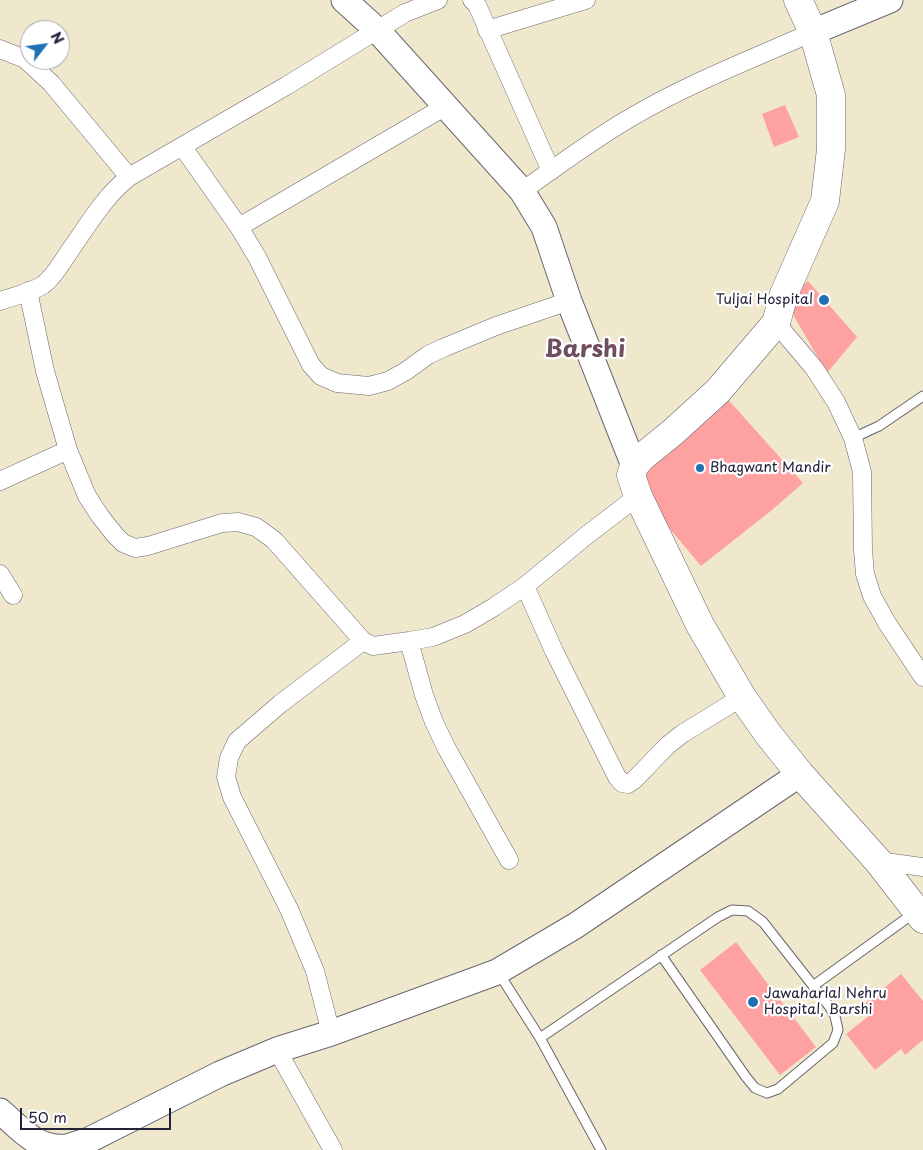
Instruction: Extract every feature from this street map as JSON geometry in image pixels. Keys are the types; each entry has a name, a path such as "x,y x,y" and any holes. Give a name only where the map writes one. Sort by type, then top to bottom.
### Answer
{"main road":[{"path":"344,0 377,30 522,191 544,227 569,301 634,466"},
{"path":"798,0 813,32 831,94 831,149 825,201 784,294 776,323 718,391 673,432 640,458 634,466 631,475 638,496 700,626 742,697 800,774 878,861 920,915"},
{"path":"813,32 890,0"},
{"path":"0,1111 34,1141 45,1146 66,1147 89,1140 220,1074 277,1050 331,1033 497,972 575,926 800,774"}],"street":[{"path":"0,301 44,284 54,273 102,204 129,177 286,86 377,30 404,7 438,0"},
{"path":"472,0 477,5 551,170"},
{"path":"488,30 586,0"},
{"path":"522,191 629,118 674,94 813,32"},
{"path":"0,49 25,59 51,83 129,177"},
{"path":"239,227 446,106"},
{"path":"182,146 239,227 311,366 321,376 337,383 369,386 388,381 406,372 436,351 496,326 569,301"},
{"path":"28,291 45,371 68,450 87,496 115,536 123,543 135,548 148,546 222,523 238,522 256,526 274,540 363,641 373,646 434,637 464,624 525,586 587,534 638,496"},
{"path":"776,323 814,368 836,402 853,438 862,472 865,574 872,596 887,623 923,676"},
{"path":"0,481 68,450"},
{"path":"0,574 13,595"},
{"path":"525,586 554,651 617,777 622,783 628,784 634,780 668,745 682,734 742,697"},
{"path":"331,1033 315,971 289,909 232,797 226,777 229,758 237,741 280,704 363,641"},
{"path":"409,641 424,695 434,722 509,860"},
{"path":"878,861 923,867"},
{"path":"277,1050 333,1150"}],"lane":[{"path":"853,438 879,426 923,396"},
{"path":"540,1038 662,955 718,917 732,910 748,911 763,922 829,1006 835,1016 838,1030 834,1043 778,1089 766,1093 756,1088 746,1077 662,955"},
{"path":"813,986 920,915"},
{"path":"497,972 540,1038 601,1150"}],"building":[{"path":"785,105 799,137 774,147 762,114"},
{"path":"808,281 857,337 827,373 785,301"},
{"name":"Bhagwant Mandir","path":"723,394 803,483 701,566 644,498 637,473"},
{"path":"736,942 816,1047 780,1075 700,970"},
{"path":"901,974 923,1001 923,1040 905,1055 901,1049 875,1070 846,1034 870,1015 863,1005"}],"place":[{"name":"Tuljai Hospital","path":"824,300"},
{"name":"Bhagwant Mandir","path":"700,468"},
{"name":"Jawaharlal Nehru Hospital, Barshi","path":"753,1002"}],"district":[{"name":"Barshi","path":"585,350"}]}
